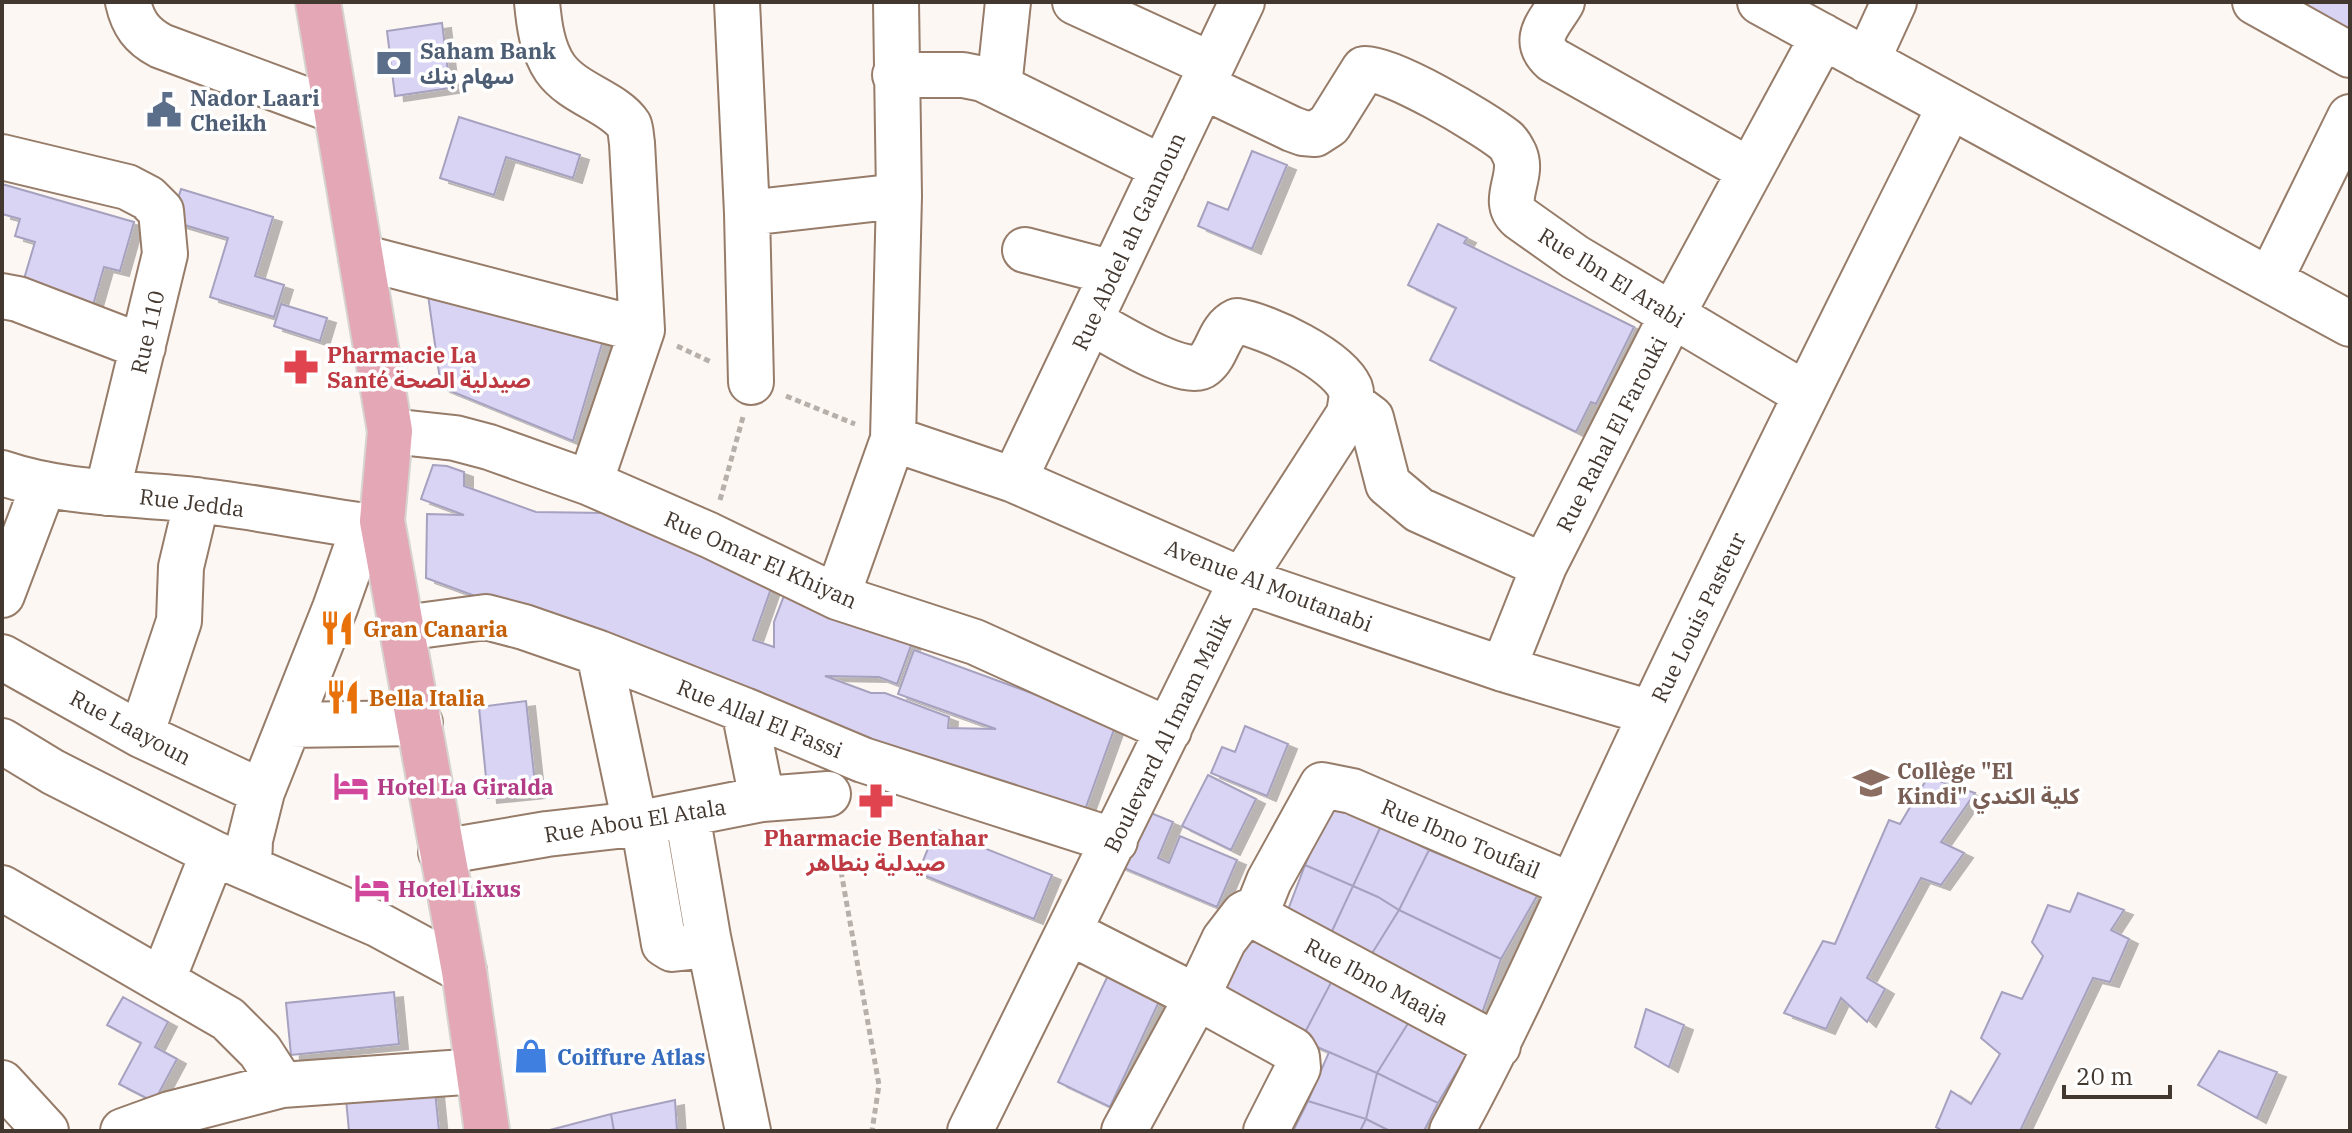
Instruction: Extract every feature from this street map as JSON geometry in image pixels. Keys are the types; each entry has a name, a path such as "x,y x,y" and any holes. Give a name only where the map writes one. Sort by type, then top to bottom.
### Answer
{"main road":[{"path":"318,2 390,431 373,524 403,628 464,971 487,1131"}],"street":[{"path":"128,2 131,15 144,37 161,46 336,111"},
{"path":"537,2 540,33 554,67 575,90 613,111 629,126 642,330 590,483"},
{"path":"737,2 751,382"},
{"path":"837,597 893,439 899,196 896,2"},
{"path":"999,87 1008,2"},
{"path":"1075,2 1207,76"},
{"name":"Rue Abdel ah Gannoun","path":"1014,480 1242,2"},
{"path":"1562,2 1542,37 1541,45 1545,53 1749,170"},
{"path":"1867,61 1894,2"},
{"path":"2255,2 2350,55"},
{"path":"1792,14 1867,61 2350,324"},
{"name":"Rue Rahal El Farouki","path":"1503,669 1544,566 1749,170 1792,14"},
{"name":"Rue Ibn El Arabi","path":"1207,76 1292,129 1310,134 1320,132 1329,125 1353,82 1364,69 1380,70 1409,82 1509,143 1518,167 1511,203 1515,214 1546,239 1805,394"},
{"path":"895,75 963,75 999,87 1163,168"},
{"name":"Rue Louis Pasteur","path":"1452,1131 1498,1046 1570,885 1805,394 1950,106"},
{"path":"2270,280 2350,117"},
{"name":"Rue 110","path":"2,157 127,187 156,204 164,223 165,254 107,493"},
{"path":"747,213 899,196"},
{"path":"1025,250 1113,273"},
{"path":"361,257 642,330"},
{"path":"2,296 18,299 143,347"},
{"path":"1090,321 1192,370 1206,365 1225,329 1237,321 1258,325 1314,354 1338,372 1351,390 1351,403 1371,418 1388,484 1395,493 1419,510 1544,566"},
{"name":"Boulevard Al Imam Malik","path":"970,1131 1242,580 1349,414 1351,403"},
{"name":"Rue Omar El Khiyan","path":"390,431 455,438 590,483 709,535 837,597 975,642 1169,730"},
{"name":"Avenue Al Moutanabi","path":"893,439 1014,480 1242,580 1503,669 1651,713"},
{"path":"2,595 14,483"},
{"name":"Rue Jedda","path":"14,483 197,500 373,524"},
{"path":"141,735 179,621 181,567 197,500"},
{"path":"163,979 252,827 262,792 335,608 373,524"},
{"name":"Rue Allal El Fassi","path":"403,628 486,617 524,627 599,653 863,760 1115,841"},
{"path":"599,653 664,944 672,949 700,946 708,937"},
{"name":"Rue Laayoun","path":"2,657 141,735 262,792"},
{"path":"744,710 762,799"},
{"path":"289,725 420,723"},
{"path":"2,741 53,772 231,860 377,924 464,971"},
{"name":"Rue Ibno Toufail","path":"1255,916 1269,881 1322,785 1352,791 1570,885"},
{"name":"Rue Abou El Atala","path":"441,852 547,834 639,823 762,799 828,794"},
{"path":"687,814 708,937 748,1131"},
{"path":"2,888 228,1019 248,1036 282,1085"},
{"path":"1124,1131 1197,997 1224,940 1244,914 1248,912 1255,916"},
{"name":"Rue Ibno Maaja","path":"1255,916 1498,1046"},
{"path":"1069,932 1286,1045 1297,1057 1298,1068 1266,1131"},
{"path":"123,1131 188,1108 282,1085 478,1071"},
{"path":"2,1083 46,1131"}],"path":[{"path":"709,535 735,452 751,382"},
{"path":"828,794 879,1085 872,1131"}],"building":[{"path":"2306,2 2350,2 2350,41 2301,13"},
{"path":"442,23 450,88 395,96 387,31"},
{"path":"459,117 580,155 573,178 506,157 494,195 440,178"},
{"path":"1252,151 1287,165 1252,249 1198,226 1208,202 1228,210"},
{"path":"2,184 134,222 120,271 104,267 89,319 18,299 35,242 15,236 20,219 2,214"},
{"path":"181,189 273,217 255,276 284,285 274,317 210,297 228,238 171,221"},
{"path":"1438,224 1467,238 1464,243 1634,327 1596,404 1591,402 1576,432 1430,360 1456,308 1408,285"},
{"path":"427,288 607,327 573,441 441,387"},
{"path":"281,304 327,318 320,341 274,326"},
{"path":"433,465 464,472 464,486 536,512 606,513 775,577 753,640 774,647 774,622 785,593 913,640 897,684 879,677 825,676 871,693 885,693 949,717 948,728 996,729 898,694 914,650 1116,724 1082,818 426,578 427,514 464,515 421,499"},
{"path":"526,701 536,793 488,798 479,707"},
{"path":"1245,726 1288,744 1267,796 1211,773 1222,747 1235,752"},
{"path":"1208,775 1256,799 1231,850 1182,826"},
{"path":"1928,777 1975,793 1941,842 1964,853 1941,885 1921,878 1867,978 1885,989 1867,1022 1841,998 1826,1029 1784,1013 1823,941 1835,944 1889,820 1900,824"},
{"path":"1331,806 1381,826 1353,886 1305,865"},
{"path":"1141,809 1173,822 1158,858 1169,863 1180,836 1237,860 1217,907 1117,865"},
{"path":"1381,826 1429,850 1399,910 1353,886"},
{"path":"936,829 1052,875 1034,919 918,873"},
{"path":"1429,850 1538,894 1501,959 1399,910"},
{"path":"1305,865 1353,886 1326,944 1283,923"},
{"path":"1353,886 1399,910 1366,963 1326,944"},
{"path":"2078,893 2124,910 2111,930 2129,939 2110,982 2093,978 2020,1131 1943,1131 1936,1127 1951,1091 1971,1104 2000,1054 1981,1038 2002,992 2022,999 2043,956 2032,942 2048,905 2070,912"},
{"path":"1399,910 1501,959 1481,1016 1366,963"},
{"path":"1253,931 1335,975 1301,1040 1215,994"},
{"path":"1110,971 1162,995 1110,1107 1058,1082"},
{"path":"1335,975 1412,1017 1377,1073 1301,1040"},
{"path":"394,992 399,1044 291,1055 286,1003"},
{"path":"123,997 168,1022 155,1047 177,1059 154,1102 119,1084 141,1043 107,1025"},
{"path":"1646,1009 1684,1025 1669,1067 1635,1047"},
{"path":"1412,1017 1472,1046 1438,1103 1377,1073"},
{"path":"2219,1051 2277,1072 2257,1118 2198,1085"},
{"path":"1329,1052 1377,1073 1366,1119 1308,1101"},
{"path":"1377,1073 1438,1103 1424,1131 1390,1131 1366,1119"},
{"path":"435,1091 439,1131 349,1131 346,1099"},
{"path":"675,1100 677,1131 614,1131 611,1114"},
{"path":"1308,1101 1366,1119 1360,1131 1293,1131"},
{"path":"611,1114 614,1131 546,1131"},
{"path":"1366,1119 1390,1131 1360,1131"}],"place":[{"name":"Saham Bank سهام بنك","path":"394,63"},
{"name":"Nador Laari Cheikh","path":"164,110"},
{"name":"Pharmacie La Santé صيدلية الصحة","path":"301,367"},
{"name":"Gran Canaria","path":"337,628"},
{"name":"Bella Italia","path":"343,697"},
{"name":"Collège \"El Kindi\" كلية الكندي","path":"1871,783"},
{"name":"Hotel La Giralda","path":"351,786"},
{"name":"Pharmacie Bentahar صيدلية بنطاهر","path":"876,801"},
{"name":"Hotel Lixus","path":"372,888"},
{"name":"Coiffure Atlas","path":"531,1056"}]}
